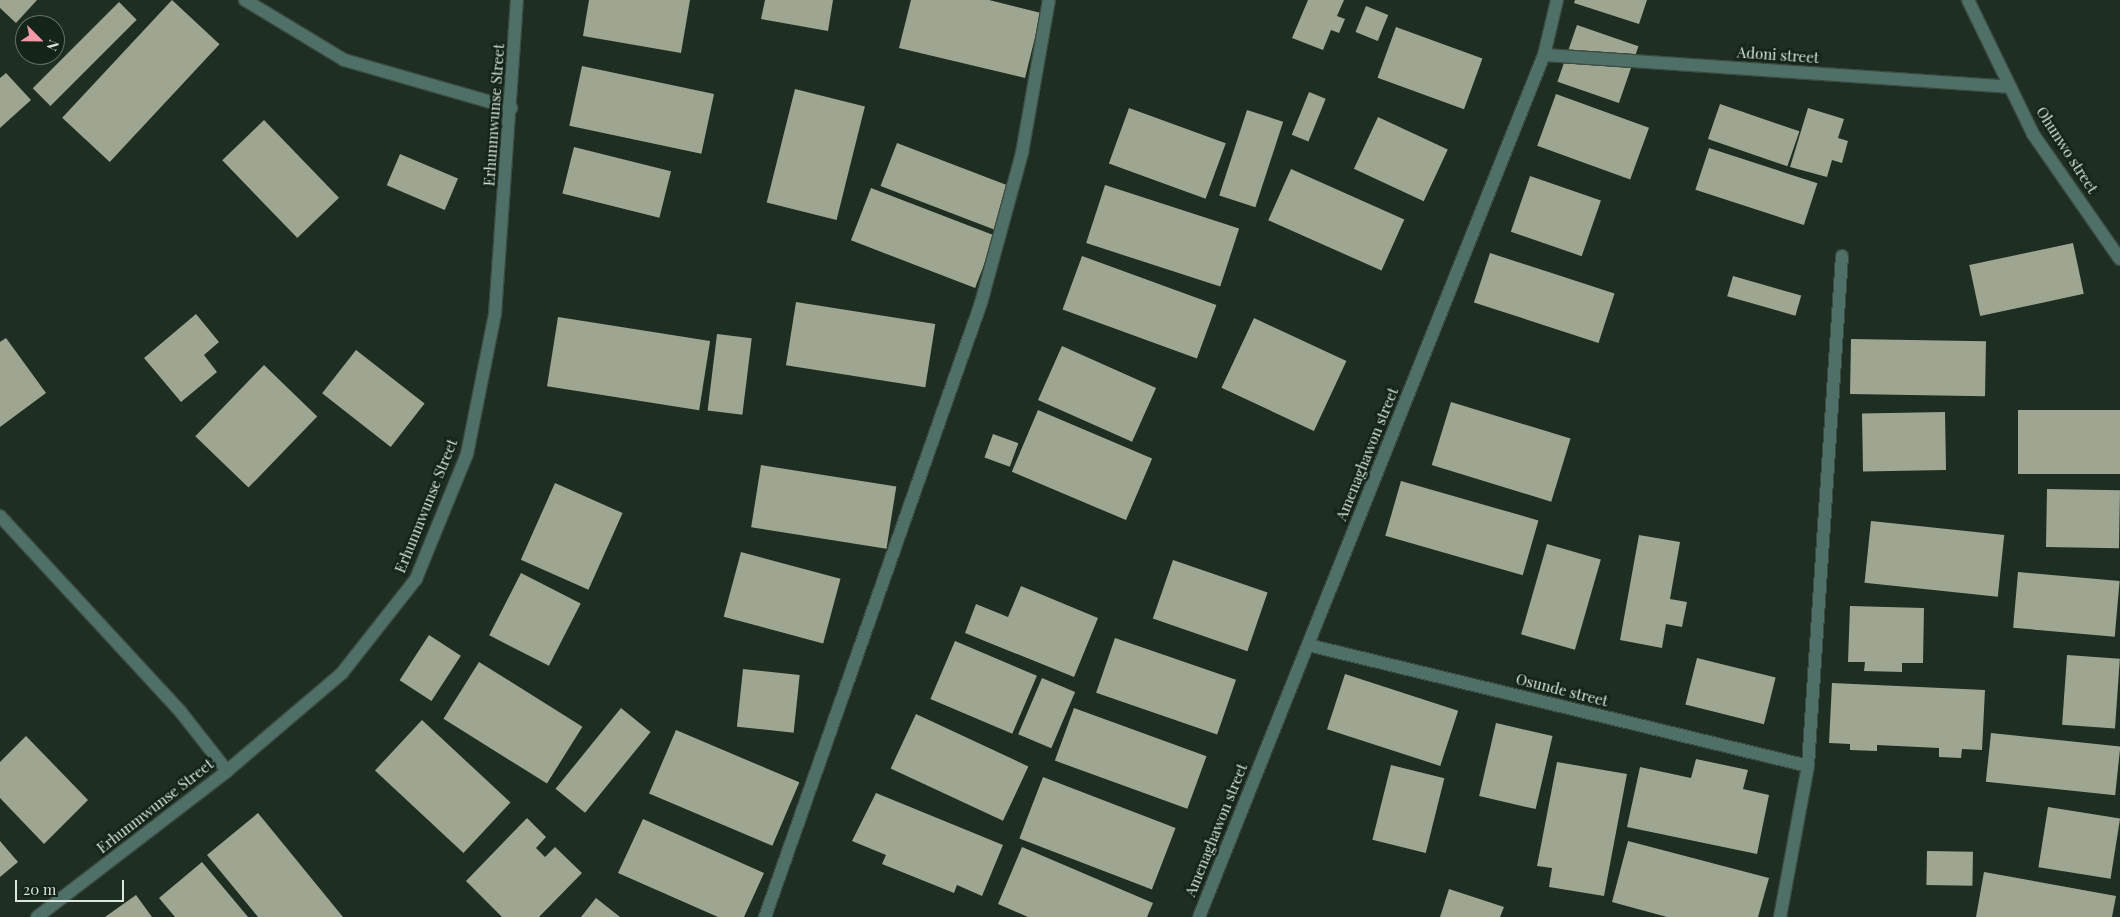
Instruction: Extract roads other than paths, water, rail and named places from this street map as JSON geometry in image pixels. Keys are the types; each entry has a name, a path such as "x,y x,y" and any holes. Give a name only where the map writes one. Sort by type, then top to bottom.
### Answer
{"street":[{"path":"245,0 344,60 511,108"},
{"name":"Erhunmwunse Street","path":"37,917 227,771 342,673 416,579 467,454 495,314 511,108 517,0"},
{"path":"765,917 981,303 1022,153 1049,0"},
{"name":"Amenaghawon street","path":"1199,917 1544,55 1557,0"},
{"name":"Ohunwo street","path":"1968,0 2033,134 2120,259"},
{"name":"Adoni street","path":"1544,55 2010,87"},
{"path":"1780,917 1808,766 1842,256"},
{"path":"0,516 180,711 227,771"},
{"name":"Osunde street","path":"1308,645 1808,766"}]}
